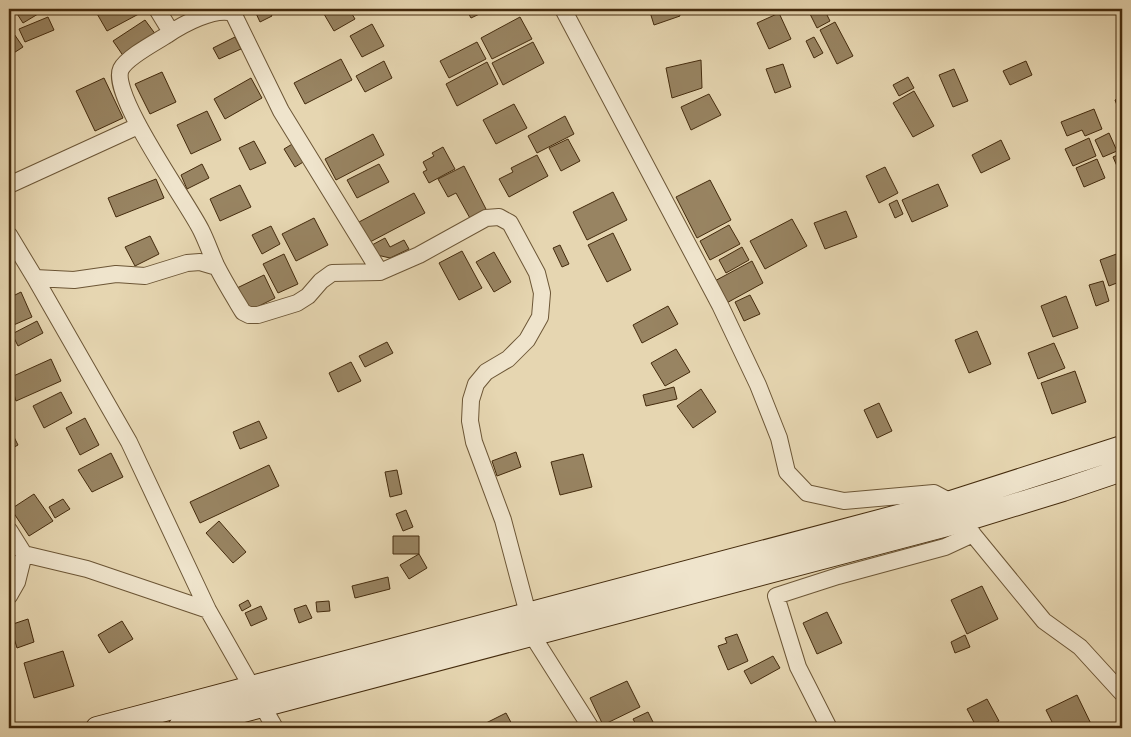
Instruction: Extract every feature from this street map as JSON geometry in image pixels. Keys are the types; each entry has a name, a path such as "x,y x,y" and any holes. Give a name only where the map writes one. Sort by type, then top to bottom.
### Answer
{"main road":[{"path":"96,728 258,696 530,624 951,502 1122,447"},
{"path":"530,624 772,572 967,527 1122,470"},
{"path":"179,728 258,696"}],"street":[{"path":"157,9 171,32"},
{"path":"563,9 720,305 758,385 779,438 787,472 808,493 844,501 934,493 951,502 967,527 1044,621 1080,647 1122,693"},
{"path":"380,272 281,111 234,12 216,11 171,32 127,62 121,69 119,78 138,126 201,229 217,267 243,312 249,315 258,315 297,303 308,296 321,281 332,273 380,272 418,256 486,218 499,217 510,223 537,273 542,293 540,318 527,340 508,359 486,372 476,384 471,400 470,421 474,442 503,520 505,534 530,624 591,728"},
{"path":"9,185 138,126"},
{"path":"10,239 36,278 129,442 208,610 275,728"},
{"path":"36,278 74,280 116,274 145,276 187,263 200,262 217,267"},
{"path":"776,596 838,576 945,547 967,527"},
{"path":"9,530 24,554 87,569 208,610"},
{"path":"9,596 17,582 24,554"},
{"path":"772,572 776,596 798,667 829,728"}],"building":[{"path":"14,9 42,9 43,11 23,23"},
{"path":"102,9 148,9 107,31 96,12"},
{"path":"254,9 268,9 272,16 260,22"},
{"path":"321,9 349,9 355,19 334,31"},
{"path":"466,9 490,9 471,18"},
{"path":"649,9 678,9 680,16 654,25"},
{"path":"816,9 824,9 830,21 817,28 809,12"},
{"path":"779,13 791,39 769,49 757,23"},
{"path":"48,17 54,30 25,42 19,29"},
{"path":"520,17 532,39 492,59 481,38"},
{"path":"145,20 156,35 124,57 113,41"},
{"path":"835,22 853,56 837,64 820,30"},
{"path":"372,24 384,46 362,57 350,36"},
{"path":"9,29 23,47 9,56"},
{"path":"235,37 241,49 219,59 213,48"},
{"path":"814,37 823,53 814,58 806,41"},
{"path":"477,42 486,59 449,78 440,61"},
{"path":"533,42 544,63 503,85 492,63"},
{"path":"341,59 352,80 305,104 294,83"},
{"path":"701,60 702,88 672,98 666,68"},
{"path":"384,61 392,78 365,92 356,76"},
{"path":"1026,61 1032,75 1010,85 1003,71"},
{"path":"487,62 498,84 457,106 446,84"},
{"path":"783,64 791,87 775,93 766,69"},
{"path":"954,69 968,101 953,107 939,75"},
{"path":"162,72 176,102 150,114 135,84"},
{"path":"908,77 914,88 899,96 893,85"},
{"path":"104,78 123,118 95,131 76,91"},
{"path":"251,78 262,98 225,119 214,99"},
{"path":"914,91 934,126 913,137 893,103"},
{"path":"709,94 721,115 691,130 681,107"},
{"path":"1122,97 1122,118 1115,100"},
{"path":"514,104 527,128 496,144 483,120"},
{"path":"1094,109 1102,129 1085,136 1082,130 1067,136 1061,122"},
{"path":"207,111 221,140 191,154 177,125"},
{"path":"565,116 574,134 537,153 528,136"},
{"path":"1109,133 1117,151 1103,157 1095,140"},
{"path":"373,134 384,155 336,180 325,159"},
{"path":"1089,138 1096,156 1073,166 1065,149"},
{"path":"568,139 580,161 561,171 549,148"},
{"path":"1001,140 1010,159 981,173 972,155"},
{"path":"254,141 266,163 250,170 239,148"},
{"path":"294,143 305,161 295,167 284,149"},
{"path":"443,147 455,169 429,183 423,172 427,170 423,162 434,156 432,153"},
{"path":"1122,153 1122,172 1120,173 1113,157"},
{"path":"537,155 548,176 509,197 499,179 513,172 511,168"},
{"path":"1097,159 1105,178 1084,187 1076,168"},
{"path":"202,164 209,178 187,189 181,175"},
{"path":"379,164 389,182 357,198 347,180"},
{"path":"464,166 487,211 471,220 456,193 448,197 438,179"},
{"path":"885,167 898,193 879,203 866,176"},
{"path":"156,179 164,198 116,217 108,198"},
{"path":"710,180 731,220 697,238 676,197"},
{"path":"938,184 948,206 912,222 902,200"},
{"path":"240,185 251,207 220,221 210,199"},
{"path":"613,192 627,220 587,240 573,212"},
{"path":"414,193 425,213 370,242 359,222"},
{"path":"897,200 903,214 895,218 889,204"},
{"path":"846,211 857,237 825,249 814,223"},
{"path":"314,218 328,245 296,261 282,234"},
{"path":"792,219 807,246 765,269 750,241"},
{"path":"729,225 740,244 710,260 700,241"},
{"path":"271,226 280,244 262,254 252,235"},
{"path":"613,233 631,270 607,282 588,245"},
{"path":"150,236 159,254 135,266 125,247"},
{"path":"385,238 390,247 404,240 409,249 390,258 377,255 372,245"},
{"path":"560,245 569,264 562,267 553,248"},
{"path":"742,247 749,260 726,273 719,260"},
{"path":"462,251 482,288 459,300 439,263"},
{"path":"494,252 511,282 494,292 476,262"},
{"path":"1122,252 1122,281 1109,286 1100,260"},
{"path":"284,254 298,284 278,293 263,264"},
{"path":"752,261 763,283 723,305 711,283"},
{"path":"264,275 275,298 249,311 237,288"},
{"path":"1103,281 1109,301 1096,306 1089,285"},
{"path":"21,292 32,317 9,327 9,298"},
{"path":"750,295 760,314 744,321 735,302"},
{"path":"1066,296 1078,328 1053,337 1041,306"},
{"path":"668,306 678,324 642,343 633,325"},
{"path":"37,321 43,333 18,346 12,334"},
{"path":"977,331 991,364 969,373 955,340"},
{"path":"387,342 393,353 365,367 359,356"},
{"path":"1054,343 1065,368 1038,379 1028,353"},
{"path":"676,349 690,372 665,386 651,363"},
{"path":"51,359 61,381 16,401 9,378"},
{"path":"351,362 361,381 338,392 329,373"},
{"path":"1075,371 1086,402 1052,414 1041,383"},
{"path":"674,387 677,399 646,406 643,395"},
{"path":"701,389 716,412 693,428 677,406"},
{"path":"61,392 72,413 44,428 33,406"},
{"path":"879,403 892,431 877,438 864,410"},
{"path":"85,418 99,445 80,455 66,428"},
{"path":"259,421 267,438 240,449 233,432"},
{"path":"9,430 18,445 9,450"},
{"path":"516,452 521,467 497,476 492,461"},
{"path":"111,453 123,477 92,492 78,470"},
{"path":"583,454 592,487 560,495 551,462"},
{"path":"269,465 279,486 200,523 190,502"},
{"path":"397,470 402,494 390,497 385,472"},
{"path":"34,494 53,521 29,536 11,509"},
{"path":"63,499 70,509 55,518 49,507"},
{"path":"406,510 413,527 403,531 396,514"},
{"path":"219,521 246,552 233,563 206,533"},
{"path":"393,536 419,536 419,554 393,554"},
{"path":"419,554 427,568 409,579 400,565"},
{"path":"388,577 390,589 355,598 352,586"},
{"path":"982,586 998,619 967,634 951,600"},
{"path":"248,600 251,606 242,611 239,605"},
{"path":"329,601 330,611 317,612 316,602"},
{"path":"306,605 312,618 299,623 294,609"},
{"path":"261,606 267,619 251,626 245,613"},
{"path":"827,612 842,643 817,654 803,623"},
{"path":"28,619 34,642 17,648 10,625"},
{"path":"122,621 133,639 109,653 98,635"},
{"path":"737,634 748,661 728,670 718,646 727,643 725,638"},
{"path":"965,635 970,647 955,653 951,642"},
{"path":"63,651 74,686 34,698 24,663"},
{"path":"773,656 780,668 751,684 744,671"},
{"path":"627,681 640,707 603,725 590,698"},
{"path":"1077,695 1093,728 1055,728 1046,710"},
{"path":"987,699 999,721 985,728 977,728 967,709"},
{"path":"648,712 656,728 638,728 633,719"},
{"path":"506,713 514,728 489,728 486,723"}]}
